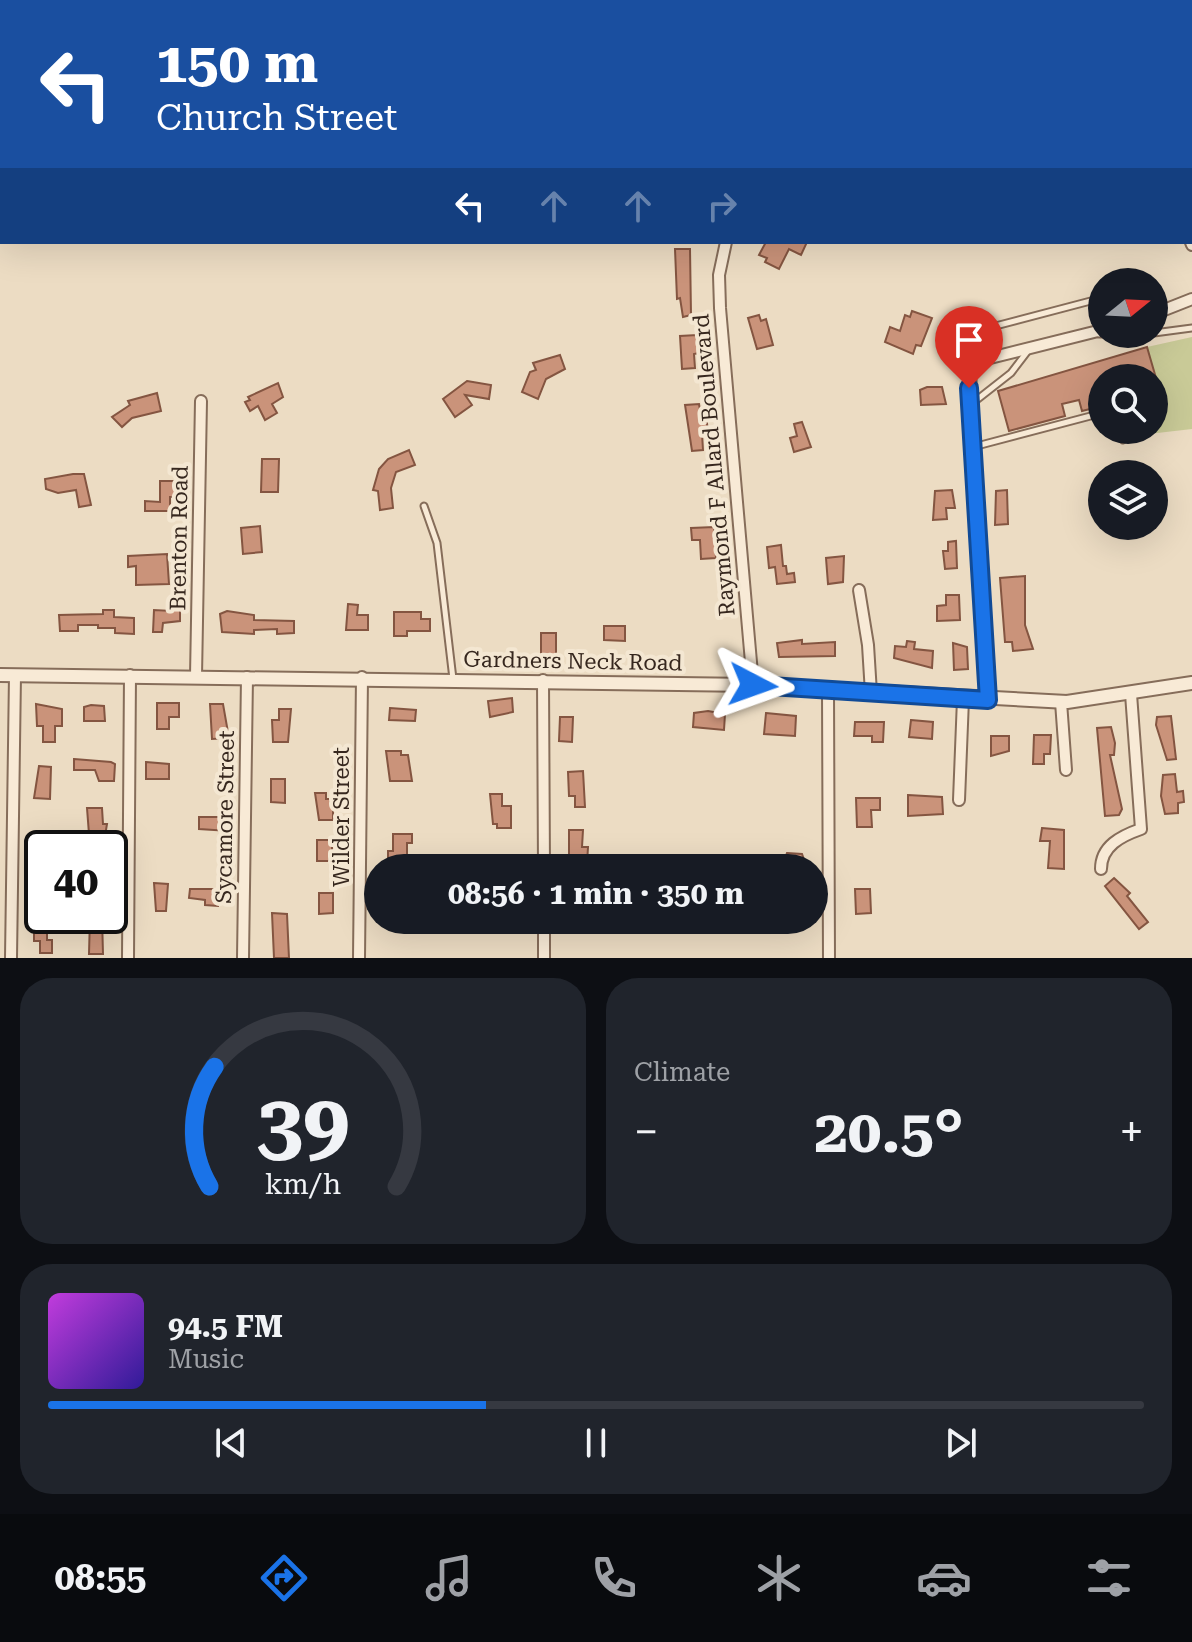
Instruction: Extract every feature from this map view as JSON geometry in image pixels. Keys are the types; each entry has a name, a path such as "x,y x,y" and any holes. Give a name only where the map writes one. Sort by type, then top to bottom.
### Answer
{"street":[{"name":"Raymond F Allard Boulevard","path":"726,244 719,275 720,308 753,685"},
{"path":"1168,308 1192,299"},
{"path":"988,700 970,405 972,366 989,358 1088,335"},
{"name":"Brenton Road","path":"196,676 201,401"},
{"path":"859,590 868,645 871,693"},
{"name":"Gardners Neck Road","path":"0,675 362,677 753,685 963,699 1061,702 1192,683"},
{"path":"11,958 15,675"},
{"path":"128,958 130,675"},
{"name":"Sycamore Street","path":"243,958 247,677"},
{"name":"Wilder Street","path":"359,958 362,677"},
{"path":"543,680 544,854"},
{"path":"828,690 829,958"},
{"path":"1101,869 1101,859 1110,845 1141,829 1131,694"},
{"path":"959,800 963,699"},
{"path":"1061,702 1066,770"},
{"path":"544,934 544,958"}],"lane":[{"path":"989,358 984,329 1088,302"},
{"path":"1168,331 1192,328"},
{"path":"970,405 1011,373 1030,348"},
{"path":"973,447 1088,417"},
{"path":"424,506 437,543 453,679"}],"green space":[{"path":"1192,337 1192,429 1168,432 1168,364 1152,364 1147,348 1168,348 1168,342"}],"building":[{"path":"765,244 806,244 801,255 789,249 779,269 759,255"},
{"path":"675,249 690,249 691,315 683,317 680,298 677,299"},
{"path":"912,311 932,318 921,346 916,345 913,354 885,342 890,327 900,331 905,315 910,317"},
{"path":"759,315 761,321 766,319 773,345 757,349 748,318"},
{"path":"697,335 699,353 694,354 695,368 682,369 680,336"},
{"path":"1147,348 1152,364 1089,364"},
{"path":"560,355 565,369 546,379 538,399 522,392 530,372 536,370 533,363"},
{"path":"1088,364 1088,410 1082,411 1079,400 1062,404 1065,416 1009,431 998,391"},
{"path":"467,381 491,385 489,399 465,395 472,405 455,417 443,399"},
{"path":"278,383 283,397 272,404 277,413 265,420 258,406 250,411 245,402 250,400 248,397"},
{"path":"942,387 946,404 921,405 920,390"},
{"path":"157,393 161,411 132,418 122,427 112,417 130,405 128,401"},
{"path":"699,404 701,416 706,415 708,432 702,433 703,450 692,451 685,405"},
{"path":"802,422 811,447 794,452 790,438 797,436 794,424"},
{"path":"409,450 415,465 396,472 391,488 393,508 380,510 378,491 373,490 379,469 388,459"},
{"path":"262,459 279,459 278,492 261,492"},
{"path":"84,474 91,505 79,507 76,490 58,493 46,489 45,479"},
{"path":"160,481 178,481 178,497 170,497 170,511 145,511 145,501 160,502"},
{"path":"952,490 955,508 946,508 947,519 933,520 935,491"},
{"path":"1007,490 1008,524 995,525 996,491"},
{"path":"260,526 262,552 243,554 241,528"},
{"path":"714,527 716,558 701,559 700,540 692,540 691,528"},
{"path":"956,541 957,568 945,569 943,551 948,551 948,542"},
{"path":"781,545 783,566 786,566 787,574 794,573 795,582 777,584 775,567 769,568 767,547"},
{"path":"167,554 169,584 136,585 136,566 128,567 128,556"},
{"path":"844,556 843,582 828,584 826,558"},
{"path":"1025,576 1025,625 1033,649 1013,651 1012,642 1005,642 1000,578"},
{"path":"946,595 959,595 960,620 937,621 937,606 946,605"},
{"path":"348,604 358,605 357,615 368,615 368,630 346,630"},
{"path":"172,605 180,606 180,621 163,623 162,632 153,632 154,610 172,611"},
{"path":"103,610 114,610 114,617 134,618 134,634 115,633 115,628 98,628 98,625 78,625 78,631 60,631 59,615 103,614"},
{"path":"227,611 254,615 254,620 294,621 294,633 277,634 277,629 254,630 254,634 222,632 220,614"},
{"path":"394,612 421,612 421,619 430,619 430,631 407,631 407,636 394,636"},
{"path":"604,626 625,626 625,641 604,640"},
{"path":"541,633 556,633 556,658 541,658"},
{"path":"802,640 802,644 835,642 835,656 779,657 777,643"},
{"path":"907,641 915,642 914,649 933,651 932,668 894,658 895,646 906,647"},
{"path":"953,643 967,647 968,669 954,670"},
{"path":"512,698 513,712 490,717 488,701"},
{"path":"157,703 179,703 179,717 169,717 169,729 157,729"},
{"path":"36,704 62,709 62,726 55,726 55,742 43,742 43,726 37,726"},
{"path":"210,704 223,704 229,738 212,739"},
{"path":"104,706 105,721 84,721 84,707"},
{"path":"390,708 416,710 415,721 389,720"},
{"path":"279,709 291,709 288,742 273,742 272,720 279,720"},
{"path":"708,711 725,714 724,730 693,727 694,713"},
{"path":"766,713 796,716 795,736 764,734"},
{"path":"1171,716 1176,759 1167,760 1156,725 1157,717"},
{"path":"560,717 573,717 572,742 559,741"},
{"path":"911,720 933,722 932,739 909,737"},
{"path":"855,722 884,722 883,742 872,742 872,736 854,736"},
{"path":"1111,727 1115,743 1114,755 1110,755 1122,809 1119,815 1105,816 1097,728"},
{"path":"1034,735 1051,735 1050,754 1044,754 1044,764 1033,764"},
{"path":"991,736 1009,736 1009,751 991,756"},
{"path":"386,751 401,751 401,755 408,755 412,781 390,781"},
{"path":"74,759 115,764 114,781 99,781 95,770 74,770"},
{"path":"146,762 169,764 169,779 146,779"},
{"path":"39,766 51,767 50,799 34,798"},
{"path":"583,771 585,807 575,807 575,796 569,796 568,772"},
{"path":"1175,774 1177,792 1183,791 1184,802 1178,803 1178,813 1165,814 1161,796 1163,775"},
{"path":"271,779 285,779 285,803 271,802"},
{"path":"315,793 326,793 326,799 333,799 333,820 319,820"},
{"path":"490,794 502,794 502,806 511,806 511,828 497,828 497,824 493,824"},
{"path":"908,795 942,797 943,814 908,816"},
{"path":"856,798 880,798 880,810 871,810 872,827 857,827"},
{"path":"87,808 102,808 106,830 89,830"},
{"path":"199,817 229,817 229,831 199,829"},
{"path":"1042,828 1064,830 1064,869 1048,868 1050,841 1040,841"},
{"path":"569,830 583,830 582,847 588,847 588,854 569,854"},
{"path":"393,834 412,834 412,843 407,843 407,854 388,854 388,851 393,851"},
{"path":"317,840 332,840 332,861 317,861"},
{"path":"1114,878 1130,893 1127,896 1148,922 1139,929 1105,886"},
{"path":"154,883 168,884 166,911 156,911"},
{"path":"190,889 219,889 218,906 205,905 205,900 189,898"},
{"path":"855,889 870,889 871,913 856,914"},
{"path":"319,893 333,893 333,913 319,914"},
{"path":"272,913 287,914 289,958 274,958"},
{"path":"34,934 47,934 47,940 52,940 52,953 40,953 40,941 34,941"},
{"path":"90,934 102,934 103,954 89,954"}],"route":[{"path":"753,685 988,700 969,388"}]}
